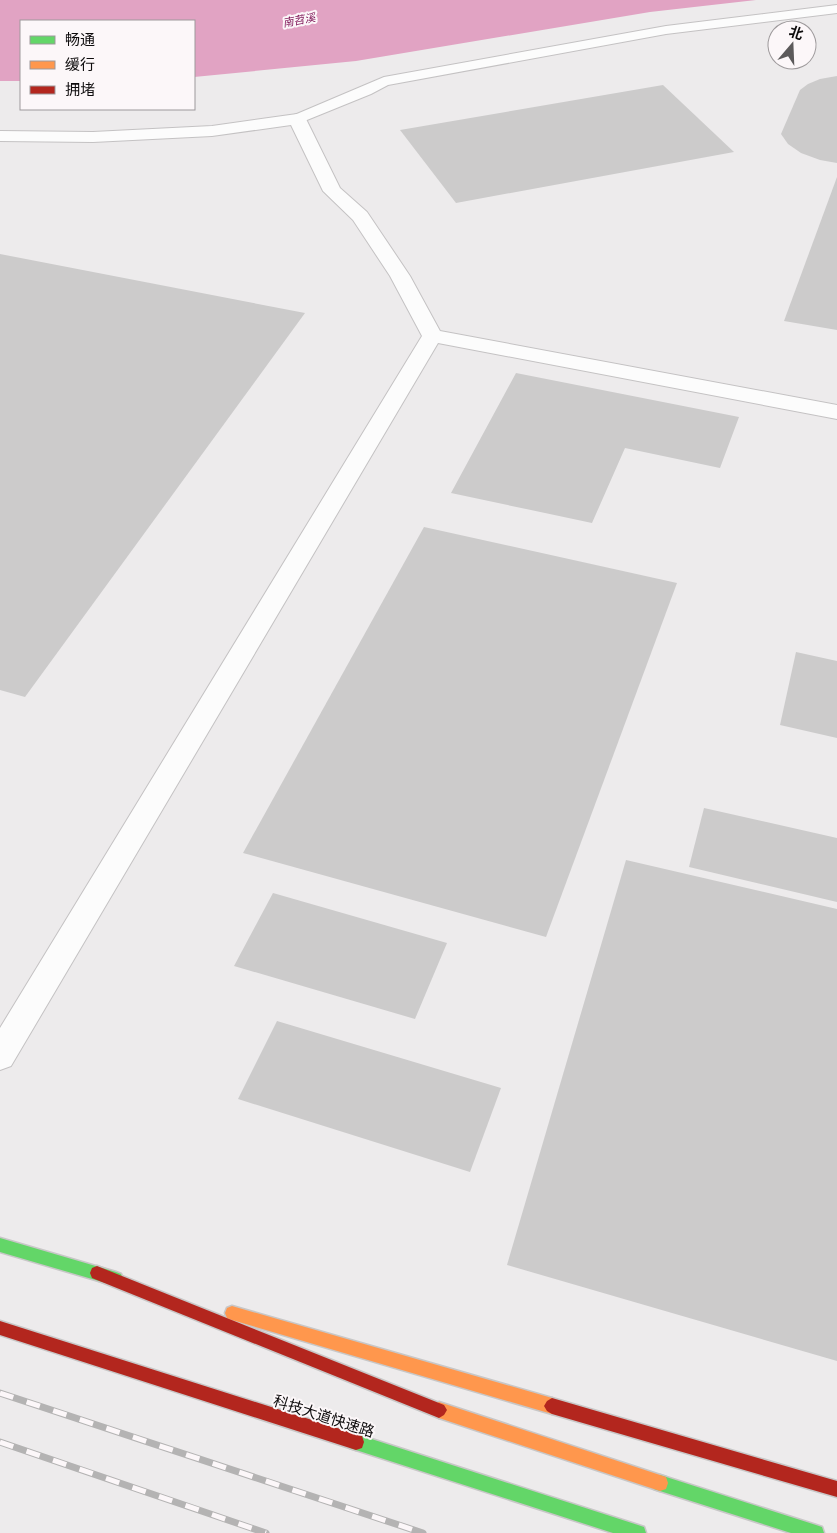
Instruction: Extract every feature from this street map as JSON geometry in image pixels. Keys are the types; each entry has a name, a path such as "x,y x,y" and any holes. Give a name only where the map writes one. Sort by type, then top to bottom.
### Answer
{"main road":[{"path":"0,1245 837,1490"},
{"path":"97,1273 455,1416 816,1533"},
{"name":"科技大道快速路","path":"0,1328 638,1533"}],"street":[{"path":"0,136 93,137 212,131 297,119 332,191 360,216 400,276 432,336"},
{"path":"432,336 837,412"},
{"path":"0,1056 432,336"}],"lane":[{"path":"297,119 366,91 384,81 616,38 765,16 837,9"}],"water":[{"name":"南苕溪","path":"0,0 756,0 650,12 356,61 195,77 195,20 20,20 20,81 0,81"}],"building":[{"path":"837,76 837,163 820,160 801,153 788,144 781,134 800,90 820,79"},
{"path":"663,85 734,152 456,203 400,130"},
{"path":"837,177 837,330 784,321"},
{"path":"0,254 305,313 25,697 0,690"},
{"path":"516,373 739,417 720,468 625,448 592,523 451,493"},
{"path":"424,527 677,583 546,937 243,853"},
{"path":"796,652 837,661 837,738 780,725"},
{"path":"704,808 837,838 837,902 689,867"},
{"path":"626,860 837,909 837,1361 507,1265"},
{"path":"273,893 447,943 415,1019 234,966"},
{"path":"277,1021 501,1088 470,1172 238,1099"}],"railway":[{"path":"0,1393 423,1533"},
{"path":"0,1442 266,1533"}],"traffic: fast":[{"path":"0,1245 116,1279"},
{"path":"356,1442 638,1533"},
{"path":"660,1483 816,1533"}],"traffic: slow":[{"path":"232,1313 552,1406"},
{"path":"439,1410 660,1483"}],"traffic: jam":[{"path":"97,1273 439,1410"},
{"path":"0,1328 356,1442"},
{"path":"552,1406 837,1489"}]}
